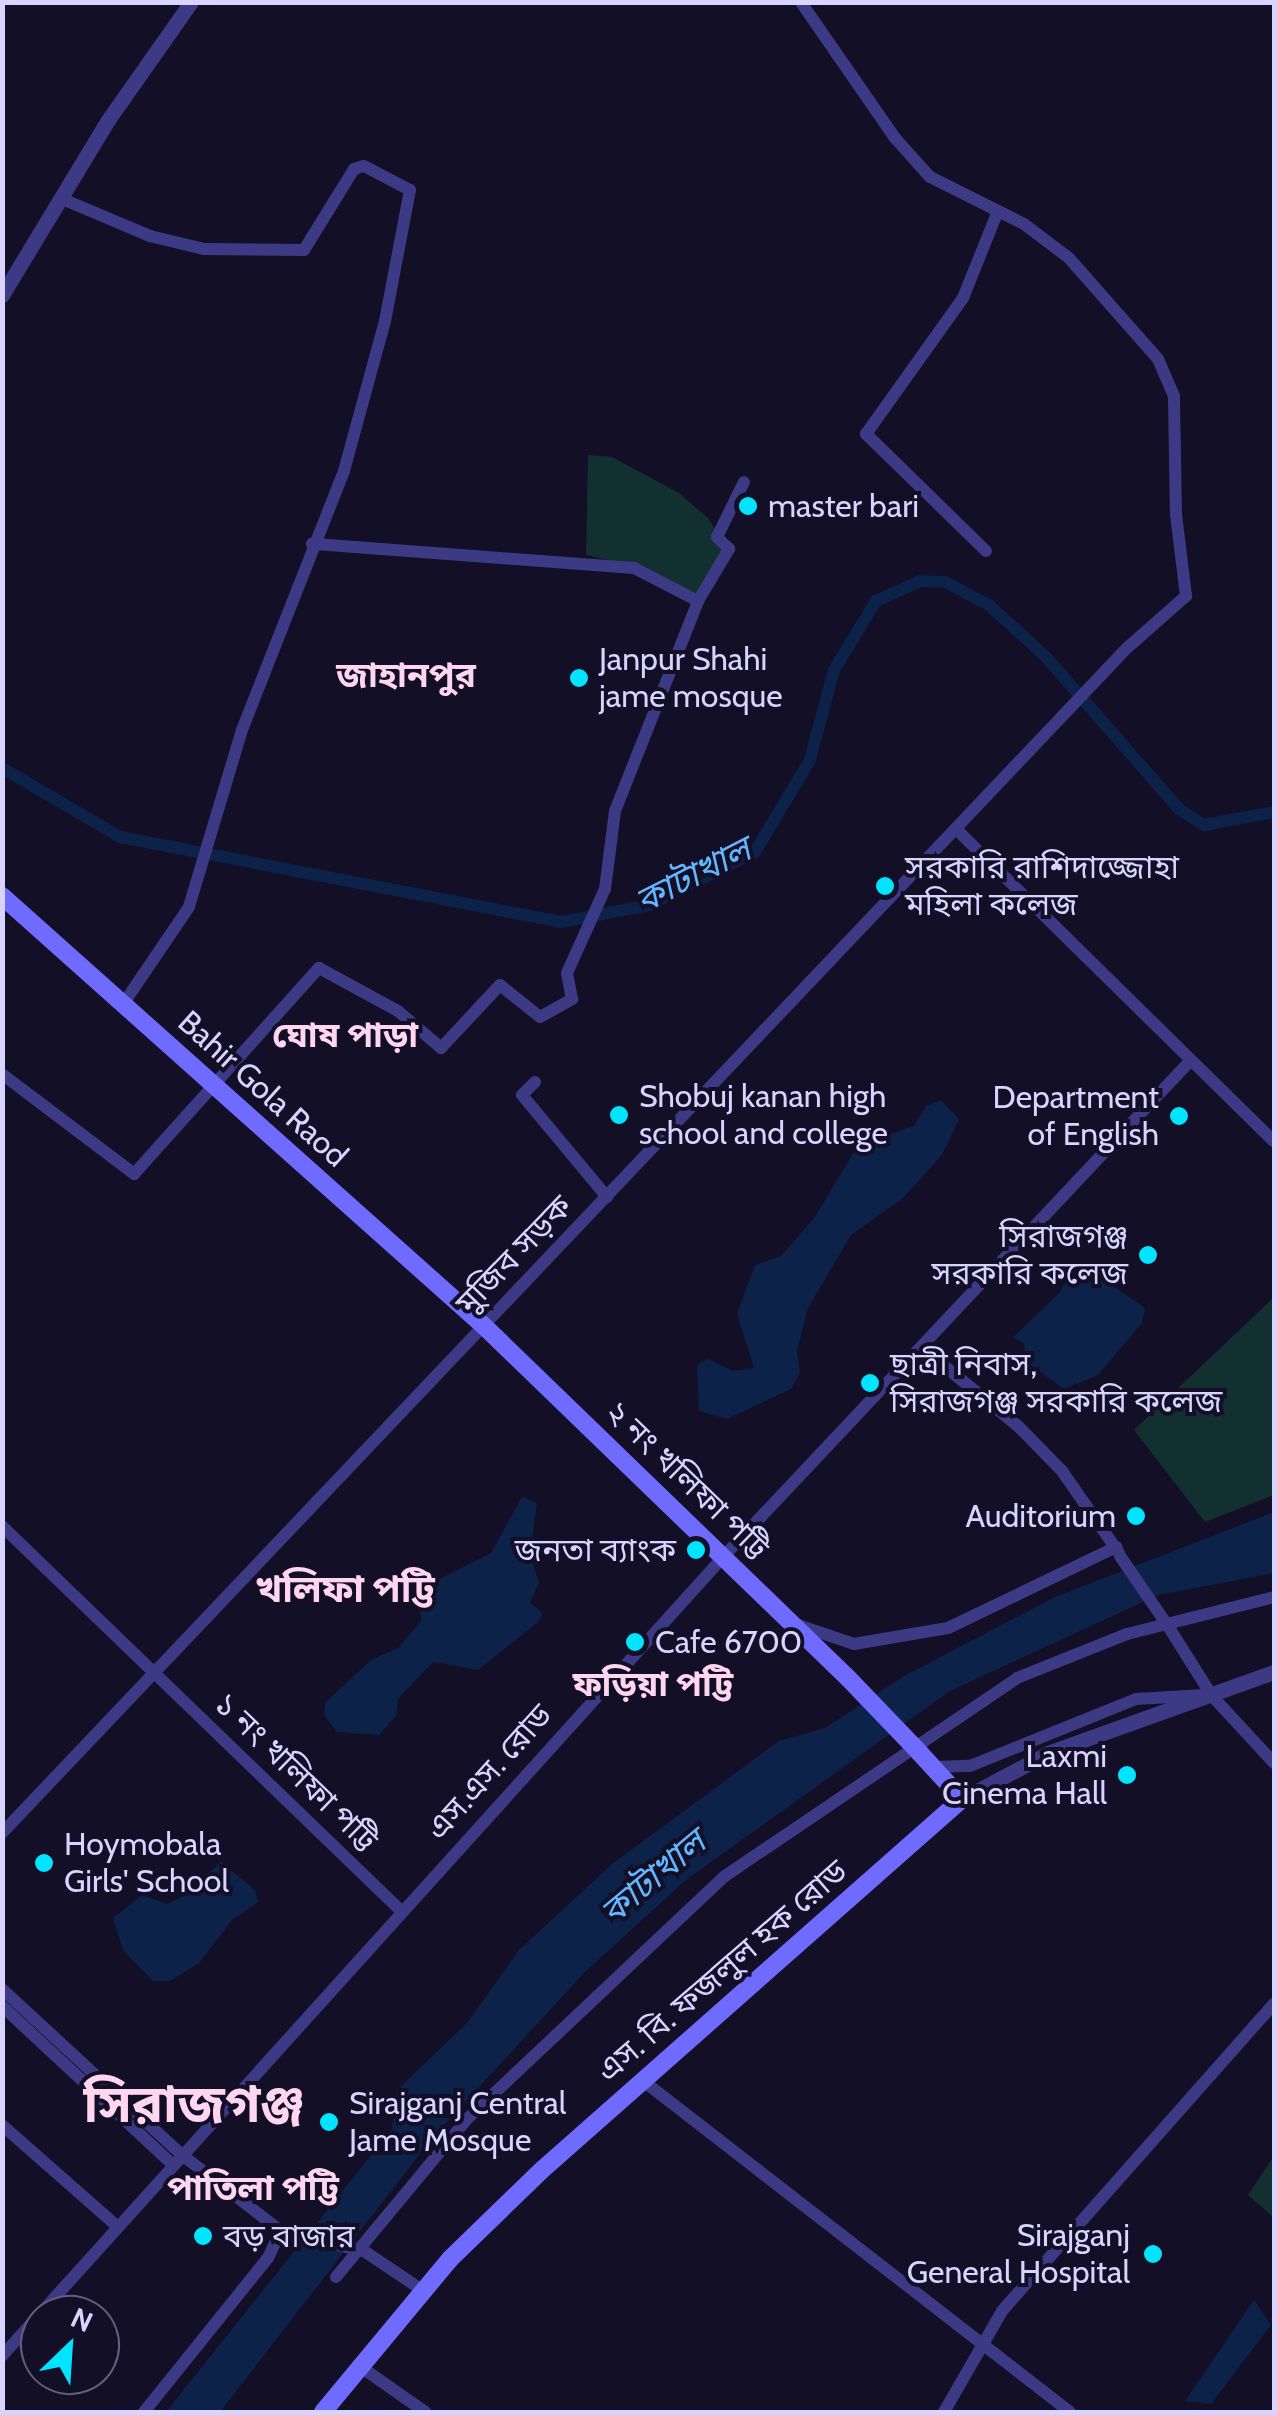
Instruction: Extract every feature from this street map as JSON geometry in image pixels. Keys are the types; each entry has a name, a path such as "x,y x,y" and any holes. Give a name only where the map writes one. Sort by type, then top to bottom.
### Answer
{"main road":[{"name":"Bahir Gola Raod","path":"2,896 484,1326"},
{"name":"২ নং খলিফা পট্টি","path":"484,1326 848,1678 962,1798"},
{"name":"এস. বি. ফজলুল হক রোড","path":"322,2412 422,2290 642,2080 962,1798"}],"street":[{"path":"2,295 60,198 191,2"},
{"path":"801,2 895,138 930,177 998,211 963,298 866,434 986,551"},
{"path":"60,198 150,236 204,249 304,250 354,169 364,166 408,187 364,405 242,730 203,872 188,907 123,1004"},
{"name":"মুজিব সড়ক","path":"2,1834 1127,648 1175,610 1188,589 1176,516 1174,396 1158,359 1104,293 1069,258 998,211"},
{"path":"2,1074 134,1174 210,1083 319,968 398,1011 441,1048 500,985 548,1018 572,999 568,973 588,941 606,889 615,811 698,601 728,549 717,537 744,482"},
{"path":"312,544 634,568 698,601"},
{"path":"956,829 1274,1141"},
{"name":"এস.এস. রোড","path":"2,2356 400,1910 724,1556 1192,1060"},
{"path":"535,1082 522,1095 607,1196"},
{"path":"922,1347 1018,1426 1062,1471 1212,1696 1274,1764"},
{"name":"১ নং খলিফা পট্টি","path":"2,1526 400,1910"},
{"path":"792,1624 854,1644 948,1628 1118,1551"},
{"path":"336,2276 467,2119 725,1876 1016,1678 1127,1634 1274,1597"},
{"path":"962,1798 1069,1744 1274,1672"},
{"path":"932,1766 970,1766 1058,1726 1136,1699 1212,1696"},
{"path":"1058,1726 1069,1744"},
{"path":"2,1989 178,2160"},
{"path":"944,2412 980,2340 1274,2004"},
{"path":"2,2006 178,2160 283,2233 364,2251 422,2290"},
{"path":"642,2080 1070,2412"},
{"path":"2,2125 118,2227"},
{"path":"144,2412 268,2258 283,2233"},
{"path":"358,2366 425,2412"}],"green space":[{"path":"588,455 612,457 679,493 709,519 725,547 698,601 617,562 586,555"},
{"path":"1274,1297 1274,1495 1205,1522 1134,1430"},
{"path":"1274,2156 1274,2218 1248,2195"}],"water":[{"path":"941,1100 959,1119 942,1155 902,1199 851,1235 808,1308 797,1351 800,1373 791,1389 727,1419 699,1411 697,1365 708,1359 733,1371 754,1368 737,1314 755,1265 781,1256 815,1217 858,1145 914,1126 926,1106"},
{"path":"1095,1261 1107,1268 1110,1284 1145,1308 1142,1323 1098,1375 1064,1389 1026,1362 1024,1344 1013,1337 1060,1292 1070,1273"},
{"path":"522,1497 537,1503 530,1554 539,1583 530,1602 543,1614 537,1623 478,1670 433,1662 398,1699 396,1716 379,1735 337,1732 324,1715 325,1703 371,1660 398,1648 421,1621 418,1590 491,1553"},
{"path":"1274,1512 1274,1573 1158,1595 950,1691 687,1879 585,1972 433,2137 220,2412 166,2412 392,2129 397,2090 467,2023 519,1950 612,1864 779,1741 825,1728 904,1676 1055,1597"},
{"path":"221,1862 255,1890 258,1902 232,1920 199,1963 170,1981 153,1981 123,1950 113,1918 142,1895 167,1904 185,1895"},
{"path":"1254,2300 1271,2325 1211,2404 1185,2401"}],"waterway":[{"name":"কাটাখাল","path":"2,768 120,837 561,922 650,905 755,852 810,760 834,670 876,601 920,581 945,582 989,605 1046,657 1179,809 1204,825 1274,812"}],"place":[{"name":"master bari","path":"748,506"},
{"name":"Janpur Shahi jame mosque","path":"579,678"},
{"name":"সরকারি রাশিদাজ্জোহা মহিলা কলেজ","path":"885,886"},
{"name":"Shobuj kanan high school and college","path":"619,1115"},
{"name":"Department of English","path":"1179,1116"},
{"name":"সিরাজগঞ্জ সরকারি কলেজ","path":"1148,1255"},
{"name":"ছাত্রী নিবাস, সিরাজগঞ্জ সরকারি কলেজ","path":"870,1383"},
{"name":"Auditorium","path":"1136,1516"},
{"name":"জনতা ব্যাংক","path":"696,1550"},
{"name":"Cafe 6700","path":"635,1642"},
{"name":"Laxmi Cinema Hall","path":"1127,1775"},
{"name":"Hoymobala Girls' School","path":"44,1863"},
{"name":"Sirajganj Central Jame Mosque","path":"329,2122"},
{"name":"বড় বাজার","path":"203,2236"},
{"name":"Sirajganj General Hospital","path":"1153,2254"}],"district":[{"name":"জাহানপুর","path":"406,675"},
{"name":"ঘোষ পাড়া","path":"345,1035"},
{"name":"খলিফা পট্টি","path":"345,1589"},
{"name":"ফড়িয়া পট্টি","path":"653,1684"},
{"name":"সিরাজগঞ্জ","path":"194,2104"},
{"name":"পাতিলা পট্টি","path":"253,2188"}]}
